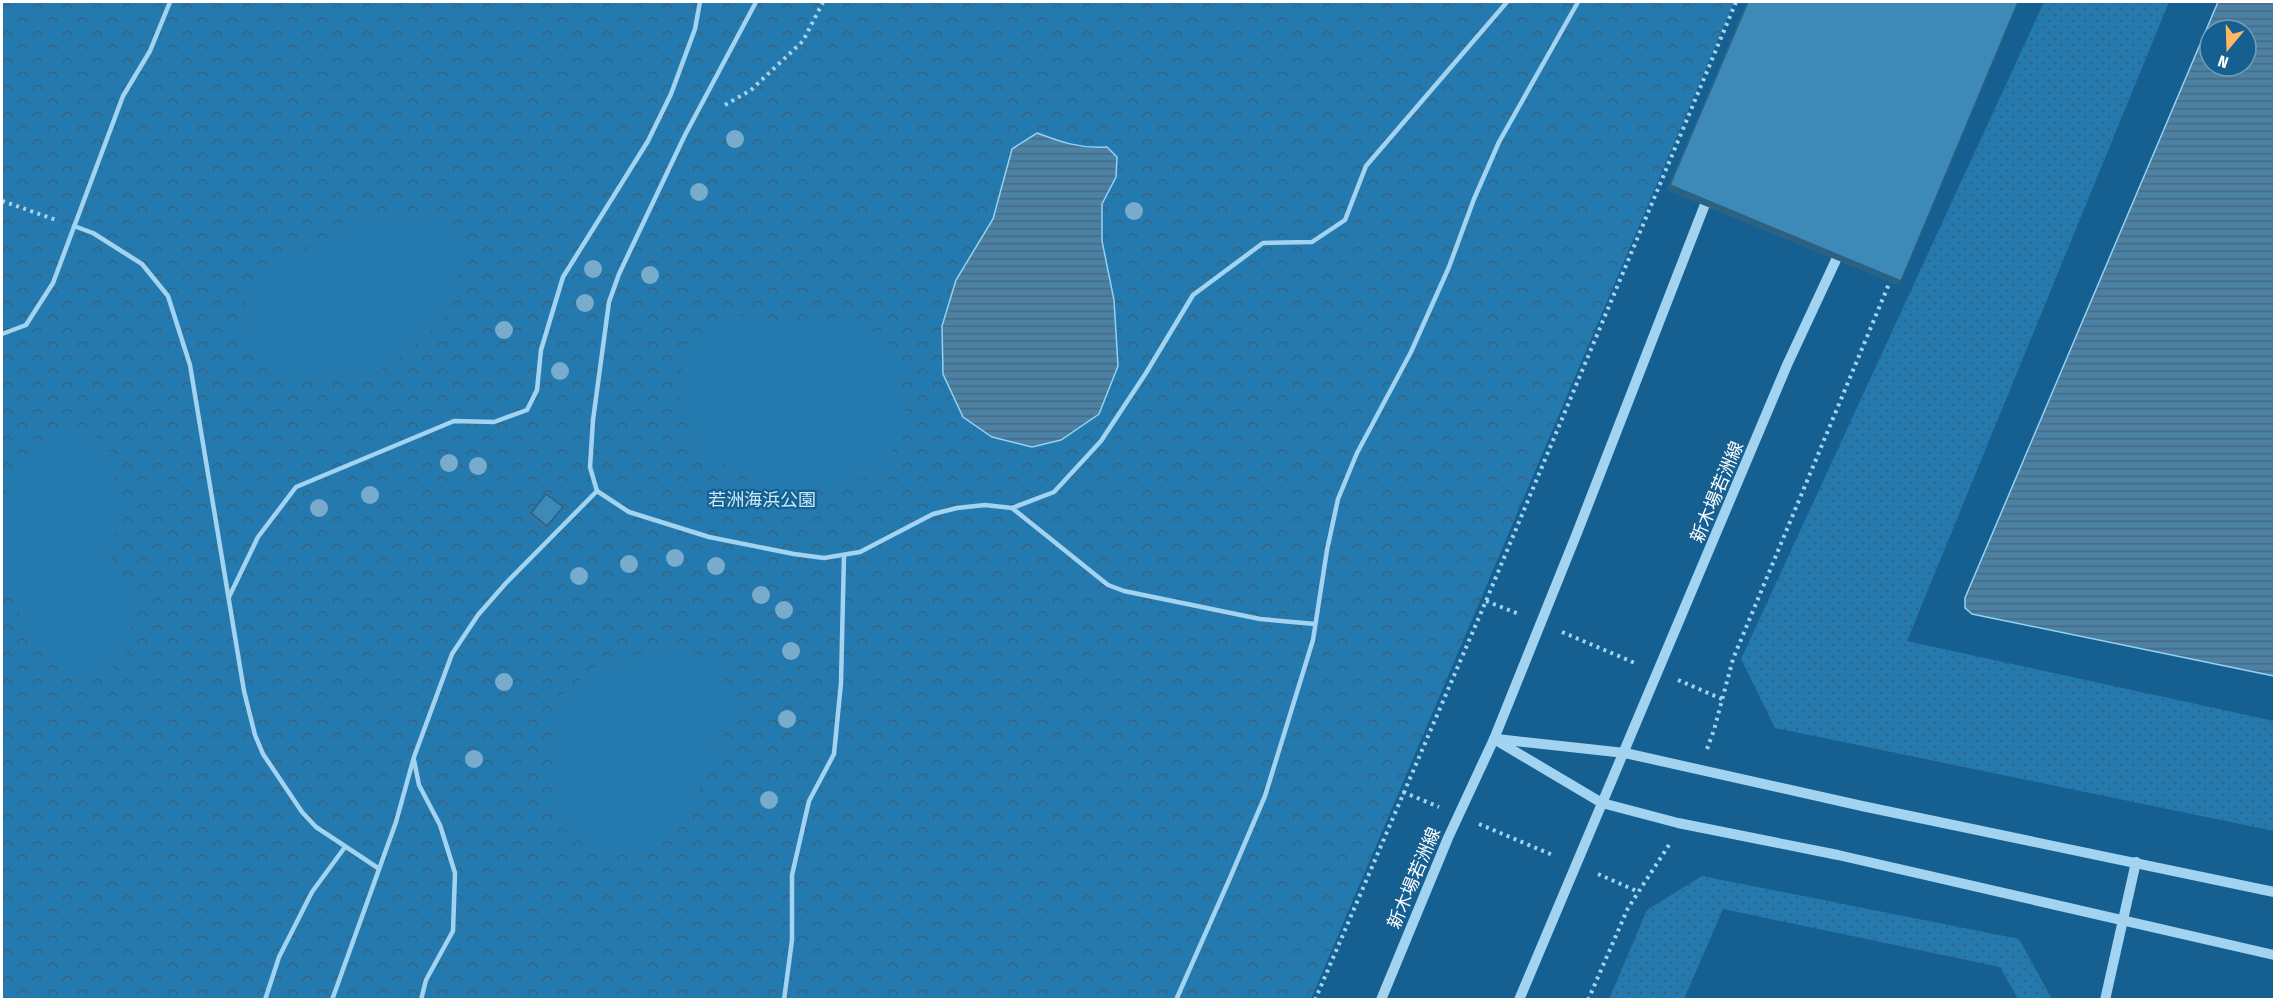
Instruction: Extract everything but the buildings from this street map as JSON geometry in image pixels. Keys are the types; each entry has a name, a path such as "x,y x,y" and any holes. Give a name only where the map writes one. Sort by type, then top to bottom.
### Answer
{"street":[{"name":"新木場若洲線","path":"1381,999 1458,815 1494,739 1541,624 1716,178"},
{"name":"新木場若洲線","path":"1520,999 1787,365 1847,235"},
{"path":"1494,739 1625,753 1862,806 2136,861 2274,892"},
{"path":"1494,739 1602,803 1678,823 1838,855 2274,955"},
{"path":"2105,999 2136,861"}],"lane":[{"path":"2,334 26,325 53,283 123,96 150,51 170,2"},
{"path":"229,597 258,537 296,487 454,421 494,422 527,410 537,390 541,350 563,278 648,141 671,94 695,29 700,2"},
{"path":"756,2 690,127 619,274 609,302 593,420 590,467 597,491 629,512 709,537 824,558 860,552 933,514 957,508 985,505 1012,508 1054,492 1101,441 1146,373 1193,295 1263,243 1312,242 1345,220 1366,166 1507,2"},
{"path":"1176,999 1264,796 1313,640 1327,550 1338,499 1357,453 1411,352 1449,267 1474,199 1499,142 1578,2"},
{"path":"74,226 93,233 142,264 168,296 190,365 244,691 255,735 263,754 316,827 378,868"},
{"path":"332,999 396,822 414,757 452,654 478,615 506,583 597,491"},
{"path":"1012,508 1108,585 1124,591 1260,619 1315,624"},
{"path":"784,999 792,940 792,875 809,801 834,754 841,683 843,555"},
{"path":"414,757 419,785 440,825 455,873 453,931 426,980 421,999"},
{"path":"266,999 279,957 312,892 345,847"}],"path":[{"path":"718,108 752,90 803,41 824,2"},
{"path":"1315,999 1486,601 1736,2"},
{"path":"2,201 74,226"},
{"path":"1714,730 1733,659 1892,276"},
{"path":"1486,601 1722,699"},
{"path":"1403,792 1639,892"},
{"path":"1588,999 1628,908 1666,852"}],"green space":[{"name":"若洲海浜公園","path":"2,2 1734,2 1311,999 2,1000"},
{"path":"2044,2 2169,2 1907,641 2274,721 2274,831 1775,728 1741,659"},
{"path":"389,210 420,213 469,245 442,322 380,371 318,384 265,369 240,326 250,283 309,247"},
{"path":"730,314 801,323 850,316 898,350 905,412 886,469 832,488 757,480 699,452 679,399 684,347"},
{"path":"84,426 111,453 120,512 111,563 133,590 130,649 105,674 76,671 31,638 2,575 2,502 22,457"},
{"path":"673,650 715,658 734,708 706,779 660,848 609,857 561,827 553,767 557,699 604,660"},
{"path":"1702,876 2019,939 2052,999 2018,999 2000,967 1723,909 1684,999 1609,999 1647,910"}],"shaded area":[{"path":"2218,2 2274,2 2274,676 1972,614 1965,608 1965,598 2198,49 2198,78 2258,78 2258,18 2211,18"},
{"path":"1037,133 1071,144 1107,147 1117,157 1116,177 1102,204 1102,241 1114,300 1118,366 1099,414 1061,440 1032,447 992,437 963,417 943,374 942,326 956,280 993,219 1012,149"}]}
